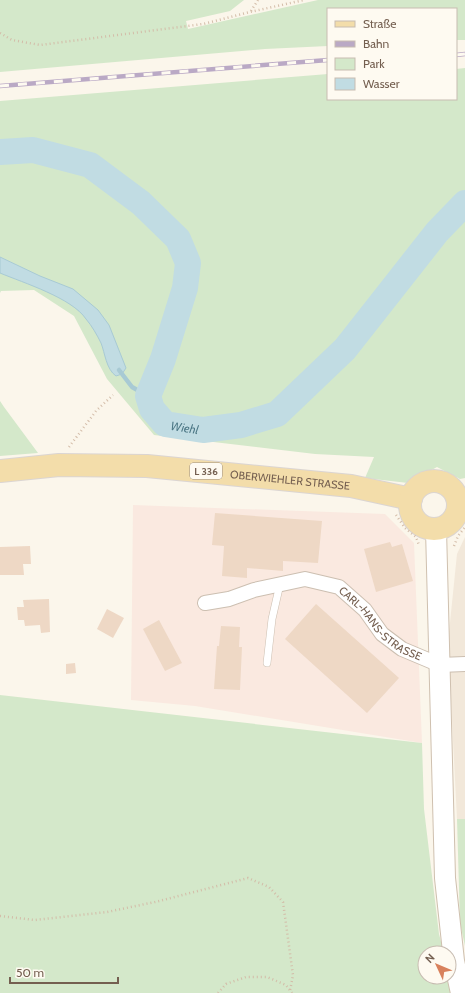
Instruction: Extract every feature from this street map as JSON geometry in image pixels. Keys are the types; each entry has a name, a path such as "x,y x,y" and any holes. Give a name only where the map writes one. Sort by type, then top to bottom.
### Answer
{"main road":[{"name":"OBERWIEHLER STRASSE","path":"0,471 59,465 147,466 351,486 411,499"},
{"path":"426,482 442,482 449,486 462,498 453,521 446,526 436,529 423,527 412,515 410,507 411,499 419,486 426,482"},
{"path":"436,529 445,878 454,960 461,993"}],"street":[{"name":"CARL-HANS-STRASSE","path":"205,603 229,599 254,590 305,579 339,587 365,610 382,634 402,649 440,665"},
{"path":"440,665 465,664"}],"lane":[{"path":"268,664 272,619 280,584"}],"path":[{"path":"250,12 258,0"},
{"path":"0,33 12,40 40,45 203,24 304,0"},
{"path":"59,465 82,428 96,411 113,395"},
{"path":"391,512 398,516 405,528 416,537 422,554 452,554 458,536 465,527"},
{"path":"0,916 35,920 107,912 155,902 248,878 268,887 283,902 293,975 291,992"},
{"path":"218,993 226,984 246,977 267,977 286,985 291,992"}],"shaded area":[{"path":"133,505 385,514 414,543 422,743 195,706 131,700"},
{"path":"465,537 465,819 457,819 448,642 457,554"}],"green space":[{"path":"0,0 244,0 230,11 186,21 188,29 318,0 465,0 465,40 457,40 457,8 327,8 327,46 265,49 0,72"},
{"path":"465,68 465,478 460,479 437,467 408,483 365,478 374,457 315,454 154,435 107,379 74,316 34,290 1,291 0,293 0,101 327,74 327,100 457,100 457,69"},
{"path":"0,401 4,407 38,453 0,456"},
{"path":"0,695 422,743 424,809 439,934 442,945 417,945 417,985 451,985 453,993 0,993"},
{"path":"457,819 465,819 465,946 460,923"}],"water":[{"path":"0,257 40,276 73,289 98,310 109,325 126,368 122,374 116,376 110,369 98,337 79,311 70,304 47,292 0,273"}],"building":[{"path":"215,513 322,521 318,563 283,561 283,571 247,568 247,578 222,576 224,546 212,545"},
{"path":"390,542 392,547 402,544 413,581 376,592 364,549"},
{"path":"30,546 31,564 23,564 24,575 0,575 0,547"},
{"path":"49,599 50,632 41,633 40,625 25,626 24,620 18,620 17,607 24,607 23,600"},
{"path":"316,604 399,678 367,713 285,639"},
{"path":"107,609 124,618 113,638 97,629"},
{"path":"159,620 182,663 165,671 143,629"},
{"path":"221,626 240,627 239,647 242,647 240,690 214,689 217,646 219,646"},
{"path":"75,663 76,673 66,674 66,664"}],"waterway":[{"name":"Wiehl","path":"0,152 33,150 90,165 141,203 178,239 188,263 185,288 163,359 148,396 152,409 165,424 203,430 241,425 277,414 345,349 437,232 465,203"},
{"path":"119,370 132,387 148,396"}],"railway":[{"path":"457,55 465,54"},
{"path":"0,86 327,60"}]}
